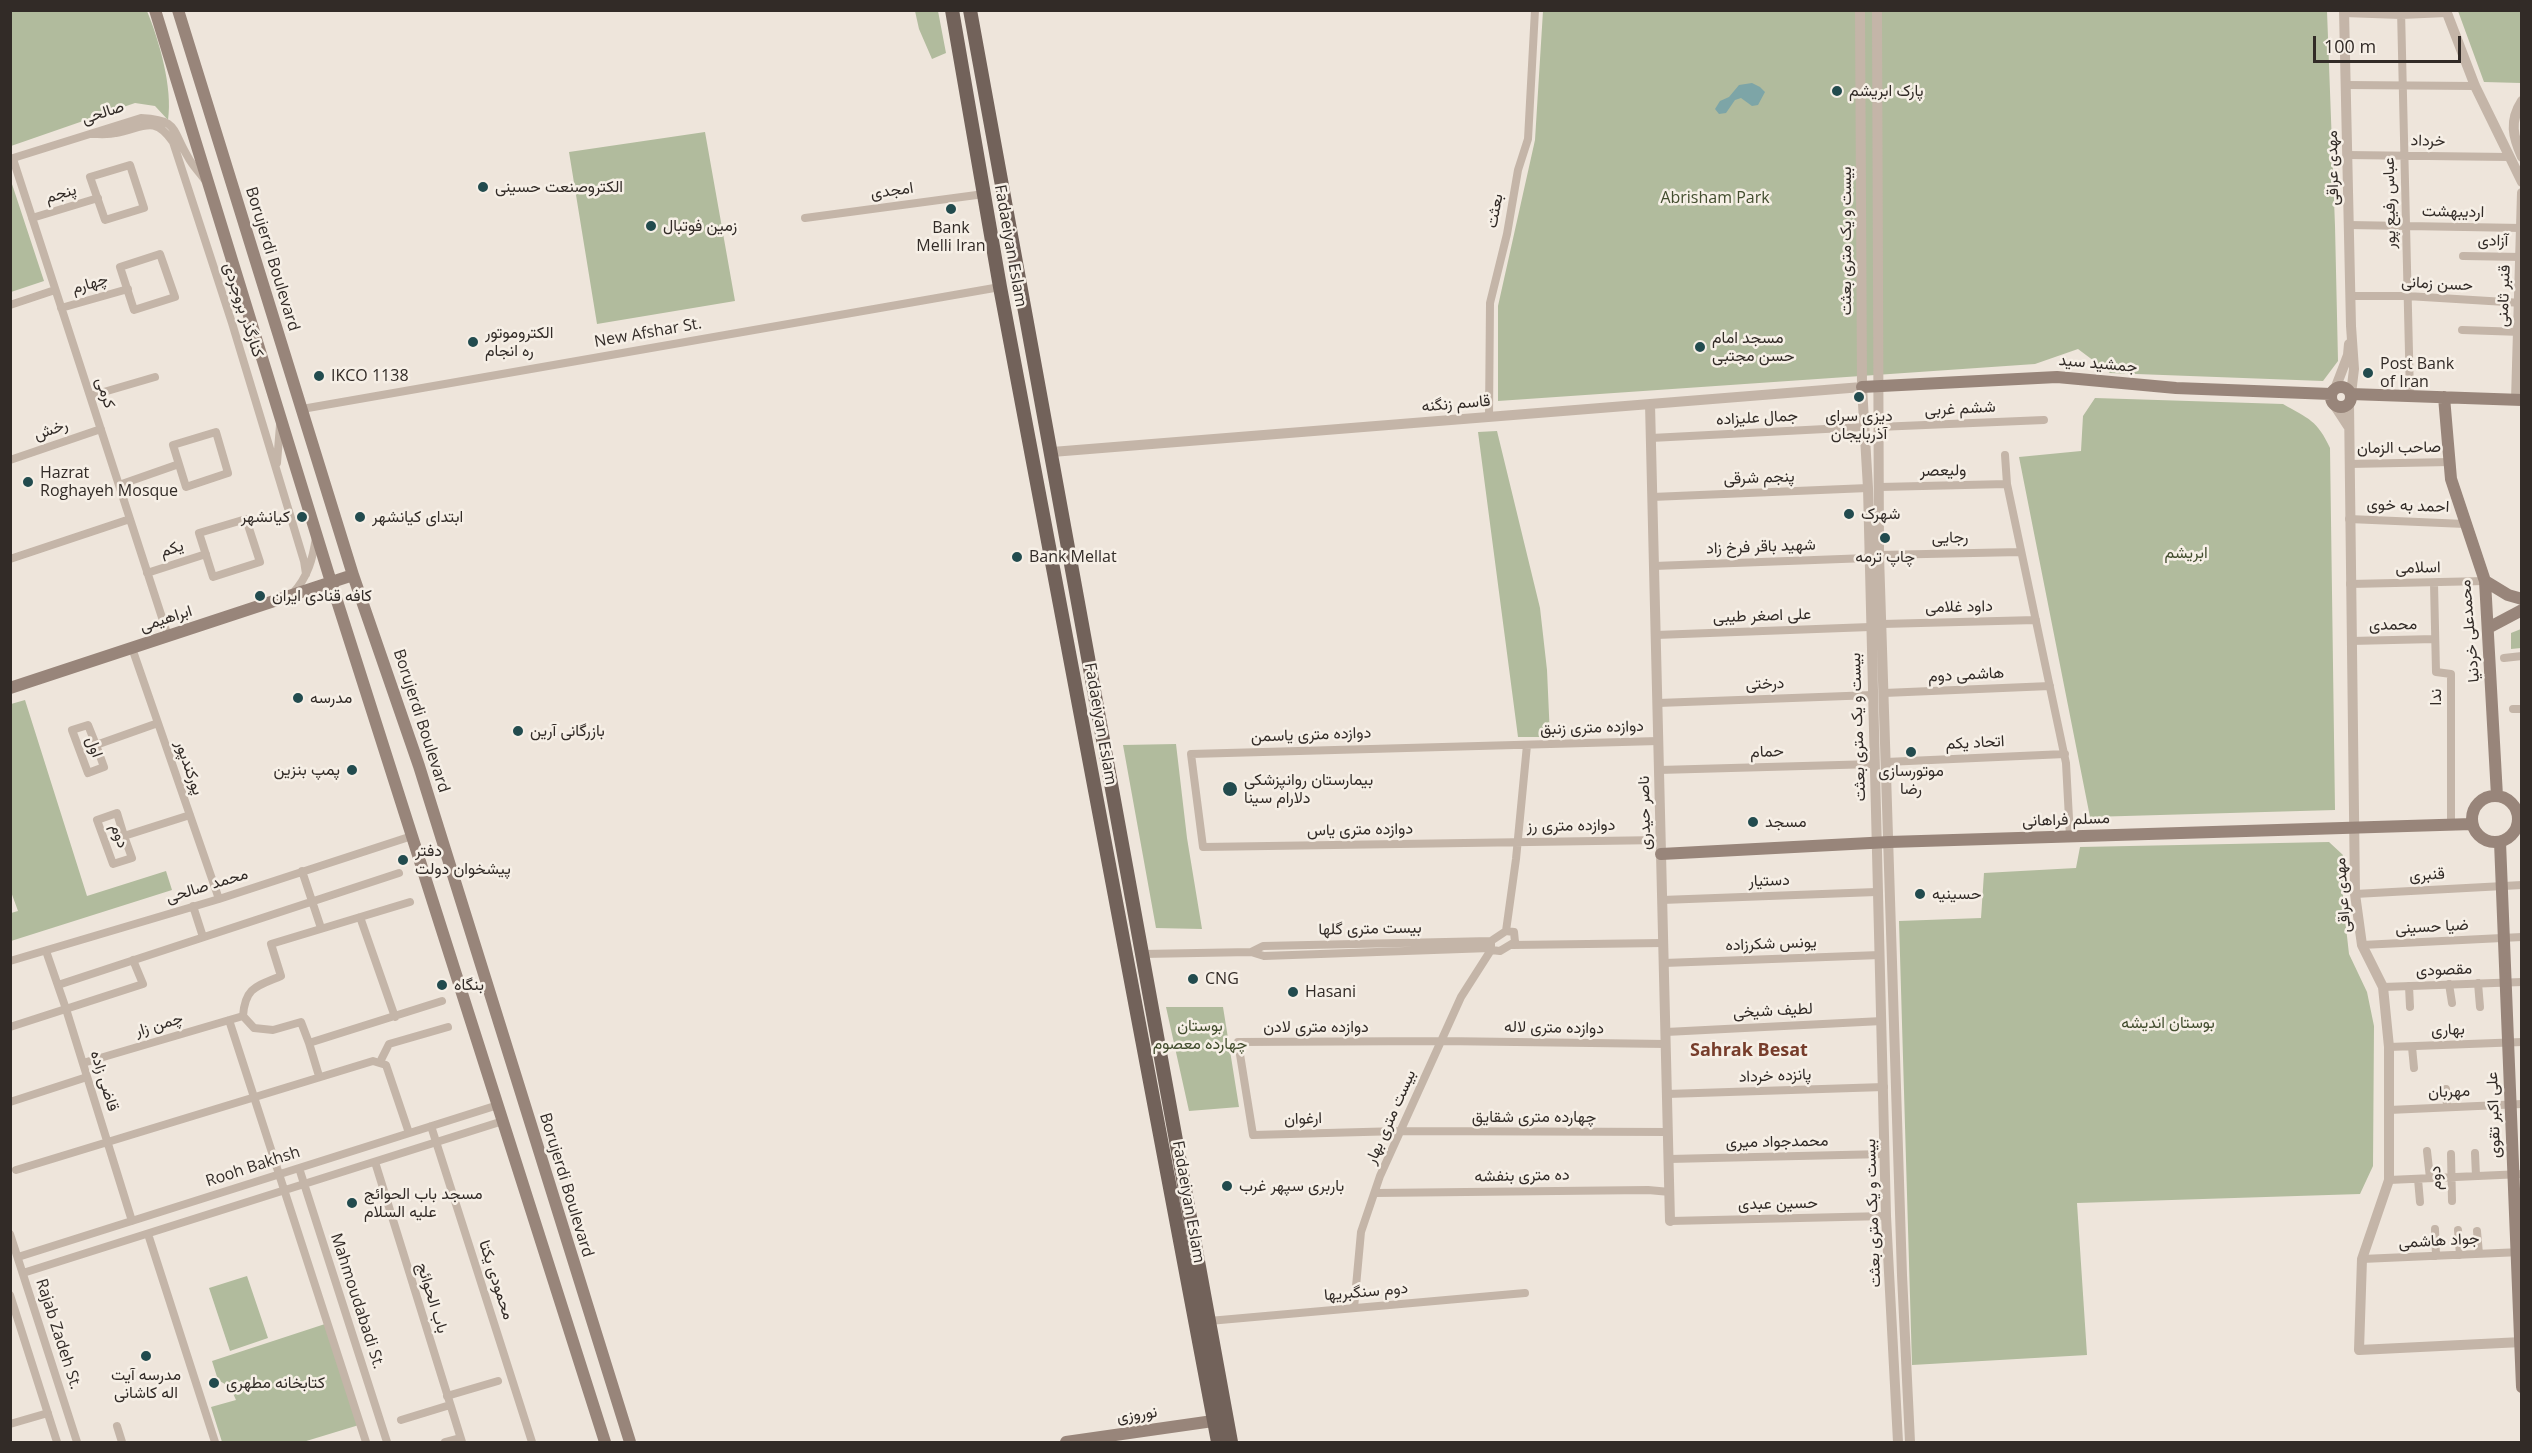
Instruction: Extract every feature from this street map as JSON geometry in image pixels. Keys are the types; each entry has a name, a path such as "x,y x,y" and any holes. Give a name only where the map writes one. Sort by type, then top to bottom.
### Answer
{"main road":[{"name":"Borujerdi Boulevard","path":"178,10 353,575 419,766 630,1443"},
{"name":"Fadaeiyan Eslam","path":"952,10 1000,286 1218,1443"},
{"name":"Fadaeiyan Eslam","path":"970,10 1231,1443"},
{"path":"155,12 331,582 605,1443"},
{"name":"جمشید سید","path":"1863,387 2057,376 2176,388 2333,395"},
{"path":"2350,398 2344,387 2333,395 2339,407 2350,398 2410,396 2519,400"},
{"name":"محمدعلی خردنیا","path":"2444,397 2451,478 2486,581 2497,796"},
{"name":"ابراهیمی","path":"10,688 353,575"},
{"path":"2486,581 2508,595 2522,599"},
{"path":"2488,628 2522,610"},
{"path":"2489,796 2497,796 2510,801 2515,806 2520,820 2513,834 2500,842 2485,841 2475,831 2472,824 2477,804 2489,796"},
{"name":"مسلم فراهانی","path":"1661,854 1889,842 2472,824"},
{"name":"علی اکبر تقوی","path":"2500,842 2508,1043 2516,1104 2522,1387"},
{"name":"نوروزی","path":"1066,1443 1213,1421"}],"street":[{"name":"بعثت","path":"1489,417 1490,303 1507,234 1518,171 1528,139 1535,10"},
{"name":"بیست و یک متری بعثت","path":"1860,10 1864,428 1882,624 1878,694"},
{"name":"بیست و یک متری بعثت","path":"1877,10 1877,386 1880,487 1870,627 1878,694 1881,763 1889,842 1902,1275 1910,1443"},
{"path":"2344,12 2447,14 2475,86 2522,182"},
{"name":"مهدی عراقی","path":"2344,12 2350,296 2354,369 2350,398 2349,519 2355,894 2362,945 2383,987 2389,1047 2389,1180 2362,1259 2359,1350 2521,1342"},
{"name":"عباس رفیع پور","path":"2401,13 2410,396"},
{"path":"2346,85 2475,86"},
{"path":"2522,101 2515,112 2512,125 2522,157"},
{"name":"صالحی","path":"12,159 141,118 160,119 174,128 188,157 210,186"},
{"name":"کنارگذر بروجردی","path":"92,134 115,134 140,126 153,125 164,129 172,142 232,323 306,574"},
{"name":"خرداد","path":"2347,155 2509,157"},
{"name":"کرمی","path":"12,159 168,636"},
{"path":"130,165 144,208 105,220 98,198 90,177 130,165"},
{"name":"قنبر ثامنی","path":"2519,400 2522,193"},
{"name":"امجدی","path":"805,218 984,194"},
{"name":"پنجم","path":"32,218 98,198"},
{"name":"اردیبهشت","path":"2349,225 2521,228"},
{"path":"160,254 175,297 134,310 128,289 120,267 160,254"},
{"name":"آزادی","path":"2463,256 2521,257"},
{"name":"New Afshar St.","path":"302,409 1000,286"},
{"name":"چهارم","path":"61,308 128,289"},
{"path":"10,305 56,290"},
{"name":"حسن زمانی","path":"2350,296 2407,296 2520,303"},
{"path":"2349,428 2333,395 2348,356 2351,326"},
{"path":"2462,330 2520,332"},
{"path":"90,396 155,377"},
{"name":"قاسم زنگنه","path":"1052,452 1863,387"},
{"name":"ناصر حیدری","path":"1650,404 1670,1221"},
{"path":"277,470 281,418"},
{"name":"ششم غربی","path":"1878,428 2044,420"},
{"name":"جمال علیزاده","path":"1651,438 1864,428"},
{"name":"رخش","path":"10,460 101,429"},
{"path":"216,432 228,473 186,487 179,464 173,445 216,432"},
{"path":"2005,455 2007,484 2065,754 2070,837"},
{"name":"صاحب الزمان","path":"2349,464 2450,462"},
{"path":"119,485 179,464"},
{"name":"ولیعصر","path":"1880,487 2007,484"},
{"name":"پنجم شرقی","path":"1652,497 1868,488"},
{"path":"10,559 130,519"},
{"path":"246,519 260,562 213,577 206,554 200,533 246,519"},
{"name":"احمد به خوی","path":"2349,519 2465,524"},
{"path":"291,595 302,583 306,574 314,552 316,534"},
{"name":"رجایی","path":"1874,556 2021,552"},
{"name":"یکم","path":"147,573 206,554"},
{"name":"شهید باقر فرخ زاد","path":"1654,566 1874,556"},
{"name":"اسلامی","path":"2350,584 2486,581"},
{"name":"ندا","path":"2434,583 2436,672 2451,674 2451,825"},
{"name":"داود غلامی","path":"1882,624 2036,620"},
{"name":"علی اصغر طیبی","path":"1656,636 1870,627"},
{"name":"محمدی","path":"2351,641 2435,639"},
{"name":"پورکندپور","path":"132,648 219,898"},
{"path":"2504,658 2522,656"},
{"name":"هاشمی دوم","path":"1878,694 2050,686"},
{"name":"درختی","path":"1658,703 1878,694"},
{"name":"اول","path":"96,745 158,723"},
{"name":"اول","path":"88,725 96,745 104,767 88,773 72,730 88,725"},
{"name":"دوازده متری زنبق","path":"1527,745 1658,741"},
{"path":"1491,946 1506,931 1527,745"},
{"name":"دوازده متری یاسمن","path":"1203,847 1191,754 1527,745"},
{"name":"اتحاد یکم","path":"1881,763 2065,754"},
{"name":"بیست و یک متری بعثت","path":"1881,763 1875,843 1876,892 1880,955 1886,1216 1898,1443"},
{"name":"حمام","path":"1659,770 1881,763"},
{"name":"دوم","path":"117,813 124,836 132,858 113,864 97,820 117,813"},
{"name":"دوم","path":"124,836 190,815"},
{"name":"محمد صالحی","path":"10,961 219,898 412,836"},
{"name":"دوازده متری رز","path":"1517,842 1661,840"},
{"name":"دوازده متری یاس","path":"1203,847 1517,842"},
{"path":"302,872 321,928"},
{"path":"58,985 399,873"},
{"name":"قنبری","path":"2355,894 2522,885"},
{"name":"دستیار","path":"1662,900 1876,892"},
{"path":"319,1076 301,1022 273,1030 254,1028 243,1016 244,999 257,986 281,976 271,944 410,902"},
{"path":"193,906 203,937"},
{"path":"360,916 394,1017"},
{"path":"1506,931 1514,932 1516,935 1512,945"},
{"name":"ضیا حسینی","path":"2362,945 2522,937"},
{"path":"1512,945 1663,943"},
{"name":"بیست متری گلها","path":"1143,954 1251,952 1263,946 1491,946 1500,951 1512,945"},
{"name":"بیست متری بهار","path":"1354,1308 1361,1233 1375,1193 1400,1131 1461,997 1491,946"},
{"name":"قاضی زاده","path":"46,951 132,1221"},
{"name":"یونس شکرزاده","path":"1664,963 1880,955"},
{"path":"10,1027 142,984 133,960"},
{"name":"مقصودی","path":"2383,987 2522,982"},
{"path":"2478,983 2480,1007"},
{"path":"2449,984 2452,1003"},
{"path":"2409,986 2409,1007"},
{"path":"309,1043 442,1001"},
{"name":"چمن زار","path":"83,1063 243,1016"},
{"path":"229,1020 366,1443"},
{"name":"لطیف شیخی","path":"1666,1032 1882,1021"},
{"path":"380,1062 389,1044 448,1027"},
{"name":"دوازده متری لاله","path":"1441,1041 1666,1044"},
{"name":"دوازده متری لادن","path":"1246,1089 1238,1042 1441,1041"},
{"name":"بهاری","path":"2389,1047 2522,1042"},
{"path":"2412,1047 2414,1068"},
{"path":"16,1170 373,1061 386,1065 409,1133"},
{"path":"10,1102 87,1077"},
{"name":"پانزده خرداد","path":"1667,1094 1884,1087"},
{"name":"ارغوان","path":"1246,1089 1253,1135 1400,1131"},
{"path":"2446,1089 2447,1107"},
{"name":"مهربان","path":"2389,1110 2516,1104"},
{"name":"Rooh Bakhsh","path":"18,1257 498,1105"},
{"name":"Rooh Bakhsh","path":"23,1273 503,1121"},
{"name":"محمودی یکتا","path":"431,1126 532,1443"},
{"name":"چهارده متری شقایق","path":"1400,1131 1668,1132"},
{"path":"2427,1152 2430,1178"},
{"path":"2475,1153 2475,1176"},
{"name":"محمدجواد میری","path":"1669,1159 1885,1154"},
{"name":"دوم","path":"2451,1154 2452,1201"},
{"name":"باب الحوائج","path":"375,1162 461,1440"},
{"name":"Mahmoudabadi St.","path":"299,1168 387,1443"},
{"path":"2389,1180 2517,1174"},
{"path":"2418,1179 2420,1202"},
{"name":"ده متری بنفشه","path":"1375,1193 1648,1190 1670,1192"},
{"name":"حسین عبدی","path":"1670,1221 1886,1216"},
{"path":"2435,1229 2436,1256"},
{"path":"2458,1230 2460,1255"},
{"path":"2477,1231 2479,1254"},
{"path":"148,1233 215,1443"},
{"name":"Rajab Zadeh St.","path":"10,1234 77,1443"},
{"name":"جواد هاشمی","path":"2362,1259 2519,1252"},
{"name":"دوم سنگبریها","path":"1209,1321 1525,1293"},
{"name":"Rajab Zadeh St.","path":"10,1295 57,1443"},
{"path":"401,1420 498,1381"},
{"path":"10,1424 48,1413"},
{"path":"117,1426 122,1443"},
{"path":"445,1443 461,1440"}],"green space":[{"path":"10,11 147,11 167,79 168,120 155,106 135,103 11,146"},
{"path":"915,11 938,11 946,53 932,59 919,29"},
{"name":"Abrisham Park","path":"1543,11 2327,11 2338,361 2323,381 2110,373 2078,349 2035,364 1498,401 1498,306 1535,140"},
{"path":"2458,11 2521,11 2521,83 2484,82"},
{"name":"زمین فوتبال","path":"705,132 735,301 597,324 569,152"},
{"path":"10,178 44,281 11,292 10,292"},
{"name":"ابریشم","path":"2095,398 2283,404 2311,421 2321,431 2330,448 2335,810 2090,817 2019,457 2081,451 2083,416"},
{"path":"1497,431 1540,608 1547,670 1550,737 1518,737 1478,432"},
{"path":"2521,629 2521,648 2511,649 2511,633"},
{"path":"25,700 87,896 166,871 172,890 11,941 11,913 18,911 10,889 11,704"},
{"path":"1176,744 1187,838 1202,929 1156,928 1123,745"},
{"name":"بوستان اندیشه","path":"2329,842 2343,855 2343,901 2349,954 2367,992 2374,1026 2373,1166 2360,1194 2077,1203 2087,1355 1912,1365 1899,921 1981,918 1984,873 2076,868 2080,847"},
{"name":"بوستان چهارده معصوم","path":"1166,1007 1223,1007 1239,1107 1189,1111"},
{"path":"247,1276 268,1338 230,1351 209,1288"},
{"path":"325,1324 359,1425 303,1442 222,1442 211,1407 236,1400 230,1387 218,1380 212,1361"}],"water":[{"path":"1752,83 1765,92 1758,105 1752,106 1741,98 1735,100 1726,113 1719,114 1715,109 1720,101 1729,97 1739,85"}],"place":[{"name":"پارک ابریشم","path":"1837,91"},
{"name":"الکتروصنعت حسینی","path":"483,187"},
{"name":"Bank Melli Iran","path":"951,209"},
{"name":"زمین فوتبال","path":"651,226"},
{"name":"الکتروموتور ره انجام","path":"473,342"},
{"name":"مسجد امام حسن مجتبی","path":"1700,347"},
{"name":"Post Bank of Iran","path":"2368,373"},
{"name":"IKCO 1138","path":"319,376"},
{"name":"دیزی سرای آذربایجان","path":"1859,397"},
{"name":"Hazrat Roghayeh Mosque","path":"28,482"},
{"name":"شهرک","path":"1849,514"},
{"name":"کیانشهر","path":"302,517"},
{"name":"ابتدای کیانشهر","path":"360,517"},
{"name":"چاپ ترمه","path":"1885,538"},
{"name":"Bank Mellat","path":"1017,557"},
{"name":"کافه قنادی ایران","path":"260,596"},
{"name":"مدرسه","path":"298,698"},
{"name":"بازرگانی آرین","path":"518,731"},
{"name":"موتورسازی رضا","path":"1911,752"},
{"name":"پمپ بنزین","path":"352,770"},
{"name":"بیمارستان روانپزشکی دلارام سینا","path":"1230,789"},
{"name":"مسجد","path":"1753,822"},
{"name":"دفتر پیشخوان دولت","path":"403,860"},
{"name":"حسینیه","path":"1920,894"},
{"name":"CNG","path":"1193,979"},
{"name":"بنگاه","path":"442,985"},
{"name":"Hasani","path":"1293,992"},
{"name":"باربری سپهر غرب","path":"1227,1186"},
{"name":"مسجد باب الحوائج علیه السلام","path":"352,1203"},
{"name":"مدرسه آیت اله کاشانی","path":"146,1356"},
{"name":"کتابخانه مطهری","path":"214,1383"}],"district":[{"name":"Sahrak Besat","path":"1749,1051"}]}
